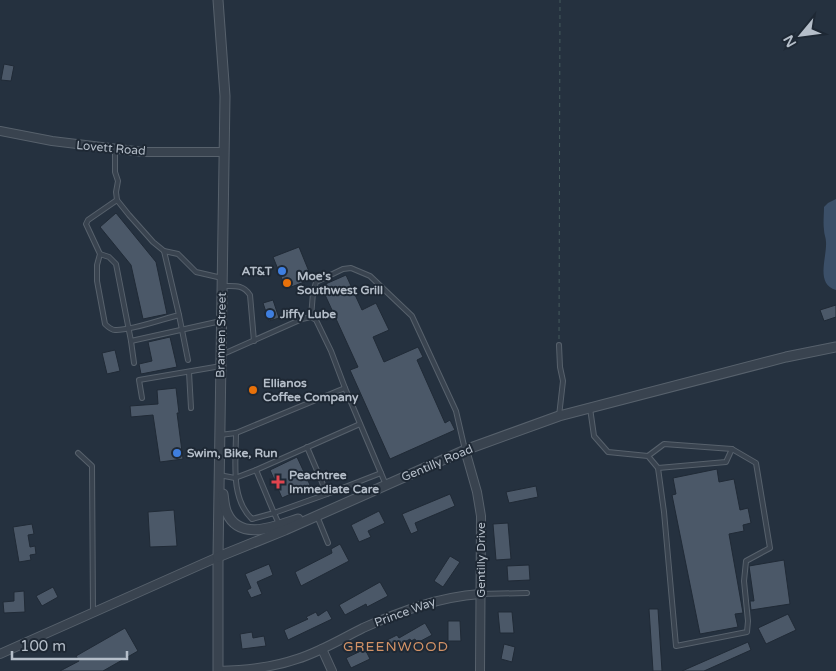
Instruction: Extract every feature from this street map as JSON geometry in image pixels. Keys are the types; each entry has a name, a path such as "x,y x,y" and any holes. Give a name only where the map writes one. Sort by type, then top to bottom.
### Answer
{"street":[{"name":"Brannen Street","path":"218,0 225,96 218,671"},
{"name":"Lovett Road","path":"0,132 52,141 143,152 224,152"},
{"name":"Gentilly Road","path":"0,654 464,450 559,416 786,357 836,347"},
{"name":"Gentilly Drive","path":"464,450 477,492 481,516 480,671"},
{"path":"219,476 226,511 235,524 246,530 255,530 279,524 341,505"},
{"name":"Prince Way","path":"218,671 272,666 298,659 409,609 437,600 480,594"},
{"path":"322,649 332,671"}],"lane":[{"path":"115,149 115,172 118,181 117,200 153,242 164,250 178,254 196,272 222,282 242,286 247,290 250,295 254,340"},
{"path":"117,200 88,220 86,224 100,254 97,266 97,281 105,324 114,330 179,315"},
{"path":"164,250 183,330 188,360"},
{"path":"100,254 108,257 116,264 134,363"},
{"path":"311,317 316,282 343,269 351,268 370,276 412,316 456,411 464,450"},
{"path":"221,355 302,319 311,317 316,320 386,485"},
{"path":"131,341 221,321"},
{"path":"559,345 560,368 564,381 559,416"},
{"path":"142,398 139,380 221,366"},
{"path":"189,372 191,408"},
{"path":"220,435 236,433 345,388"},
{"path":"590,408 594,436 608,452 648,456 664,444 732,449 756,463 770,548 746,561 744,582 748,621 747,632 676,646 658,468 648,456"},
{"path":"219,476 235,478 360,424"},
{"path":"236,433 235,478 238,493 246,513 252,519 274,513 381,473"},
{"path":"307,447 326,494"},
{"path":"658,468 726,462 732,449"},
{"path":"78,453 92,466 93,612"},
{"path":"256,470 279,524"},
{"path":"317,516 328,543"},
{"path":"480,594 527,593"}],"path":[{"path":"559,345 560,0"}],"water":[{"path":"836,199 836,290 830,287 824,276 826,242 824,207"}],"building":[{"path":"4,64 14,66 11,81 1,80"},
{"path":"116,213 156,262 167,314 143,319 131,265 100,227"},
{"path":"299,247 312,279 286,289 273,257"},
{"path":"346,275 362,310 376,303 389,330 373,337 384,362 418,347 423,357 417,360 445,423 450,420 455,430 390,459 350,370 358,367 321,286"},
{"path":"273,300 279,318 269,321 263,303"},
{"path":"836,305 836,317 824,321 820,310"},
{"path":"170,337 177,367 141,374 139,364 152,361 148,342"},
{"path":"115,350 120,371 107,374 102,353"},
{"path":"176,388 183,459 160,462 153,415 131,417 130,406 158,404 157,390"},
{"path":"297,457 310,485 282,498 270,470"},
{"path":"717,469 719,482 734,479 740,510 748,508 751,523 743,525 744,531 729,534 743,613 735,614 738,627 700,634 672,495 676,494 673,478"},
{"path":"536,486 538,497 509,503 506,492"},
{"path":"450,494 455,506 415,523 418,531 411,534 402,514"},
{"path":"174,510 177,546 150,547 148,512"},
{"path":"379,511 385,523 368,531 371,537 359,542 351,525"},
{"path":"508,523 511,559 496,560 493,524"},
{"path":"32,524 34,534 28,535 30,547 35,546 36,554 30,555 31,560 19,562 13,527"},
{"path":"340,544 349,561 301,586 295,572 332,553 331,549"},
{"path":"450,556 460,562 443,587 434,581"},
{"path":"784,560 790,604 751,610 750,601 754,601 749,566"},
{"path":"269,564 273,575 257,582 262,594 251,598 247,590 251,588 245,574"},
{"path":"529,565 530,580 508,581 507,566"},
{"path":"380,582 388,596 367,607 366,604 345,615 339,605"},
{"path":"53,587 58,597 42,606 36,596"},
{"path":"24,591 25,612 4,613 3,602 14,601 14,592"},
{"path":"649,609 658,609 662,671 653,671"},
{"path":"327,610 332,619 288,640 284,630 308,619 306,617 316,612 318,616"},
{"path":"498,612 512,612 514,633 500,633"},
{"path":"788,614 796,630 766,644 758,628"},
{"path":"448,621 460,621 461,641 448,641"},
{"path":"425,623 432,635 417,643 415,639 411,641 410,639 386,652 381,643 397,635 399,638"},
{"path":"125,628 138,651 103,671 60,671 79,661 76,656"},
{"path":"252,632 253,638 264,636 266,646 242,649 240,634"},
{"path":"748,642 751,650 704,671 682,671"},
{"path":"504,644 515,647 512,662 501,659"},
{"path":"365,649 370,659 351,668 346,658"}],"place":[{"name":"AT&T","path":"282,271"},
{"name":"Moe's Southwest Grill","path":"287,283"},
{"name":"Jiffy Lube","path":"270,314"},
{"name":"Ellianos Coffee Company","path":"253,390"},
{"name":"Swim, Bike, Run","path":"177,453"},
{"name":"Peachtree Immediate Care","path":"278,482"}],"district":[{"name":"GREENWOOD","path":"396,646"}]}
